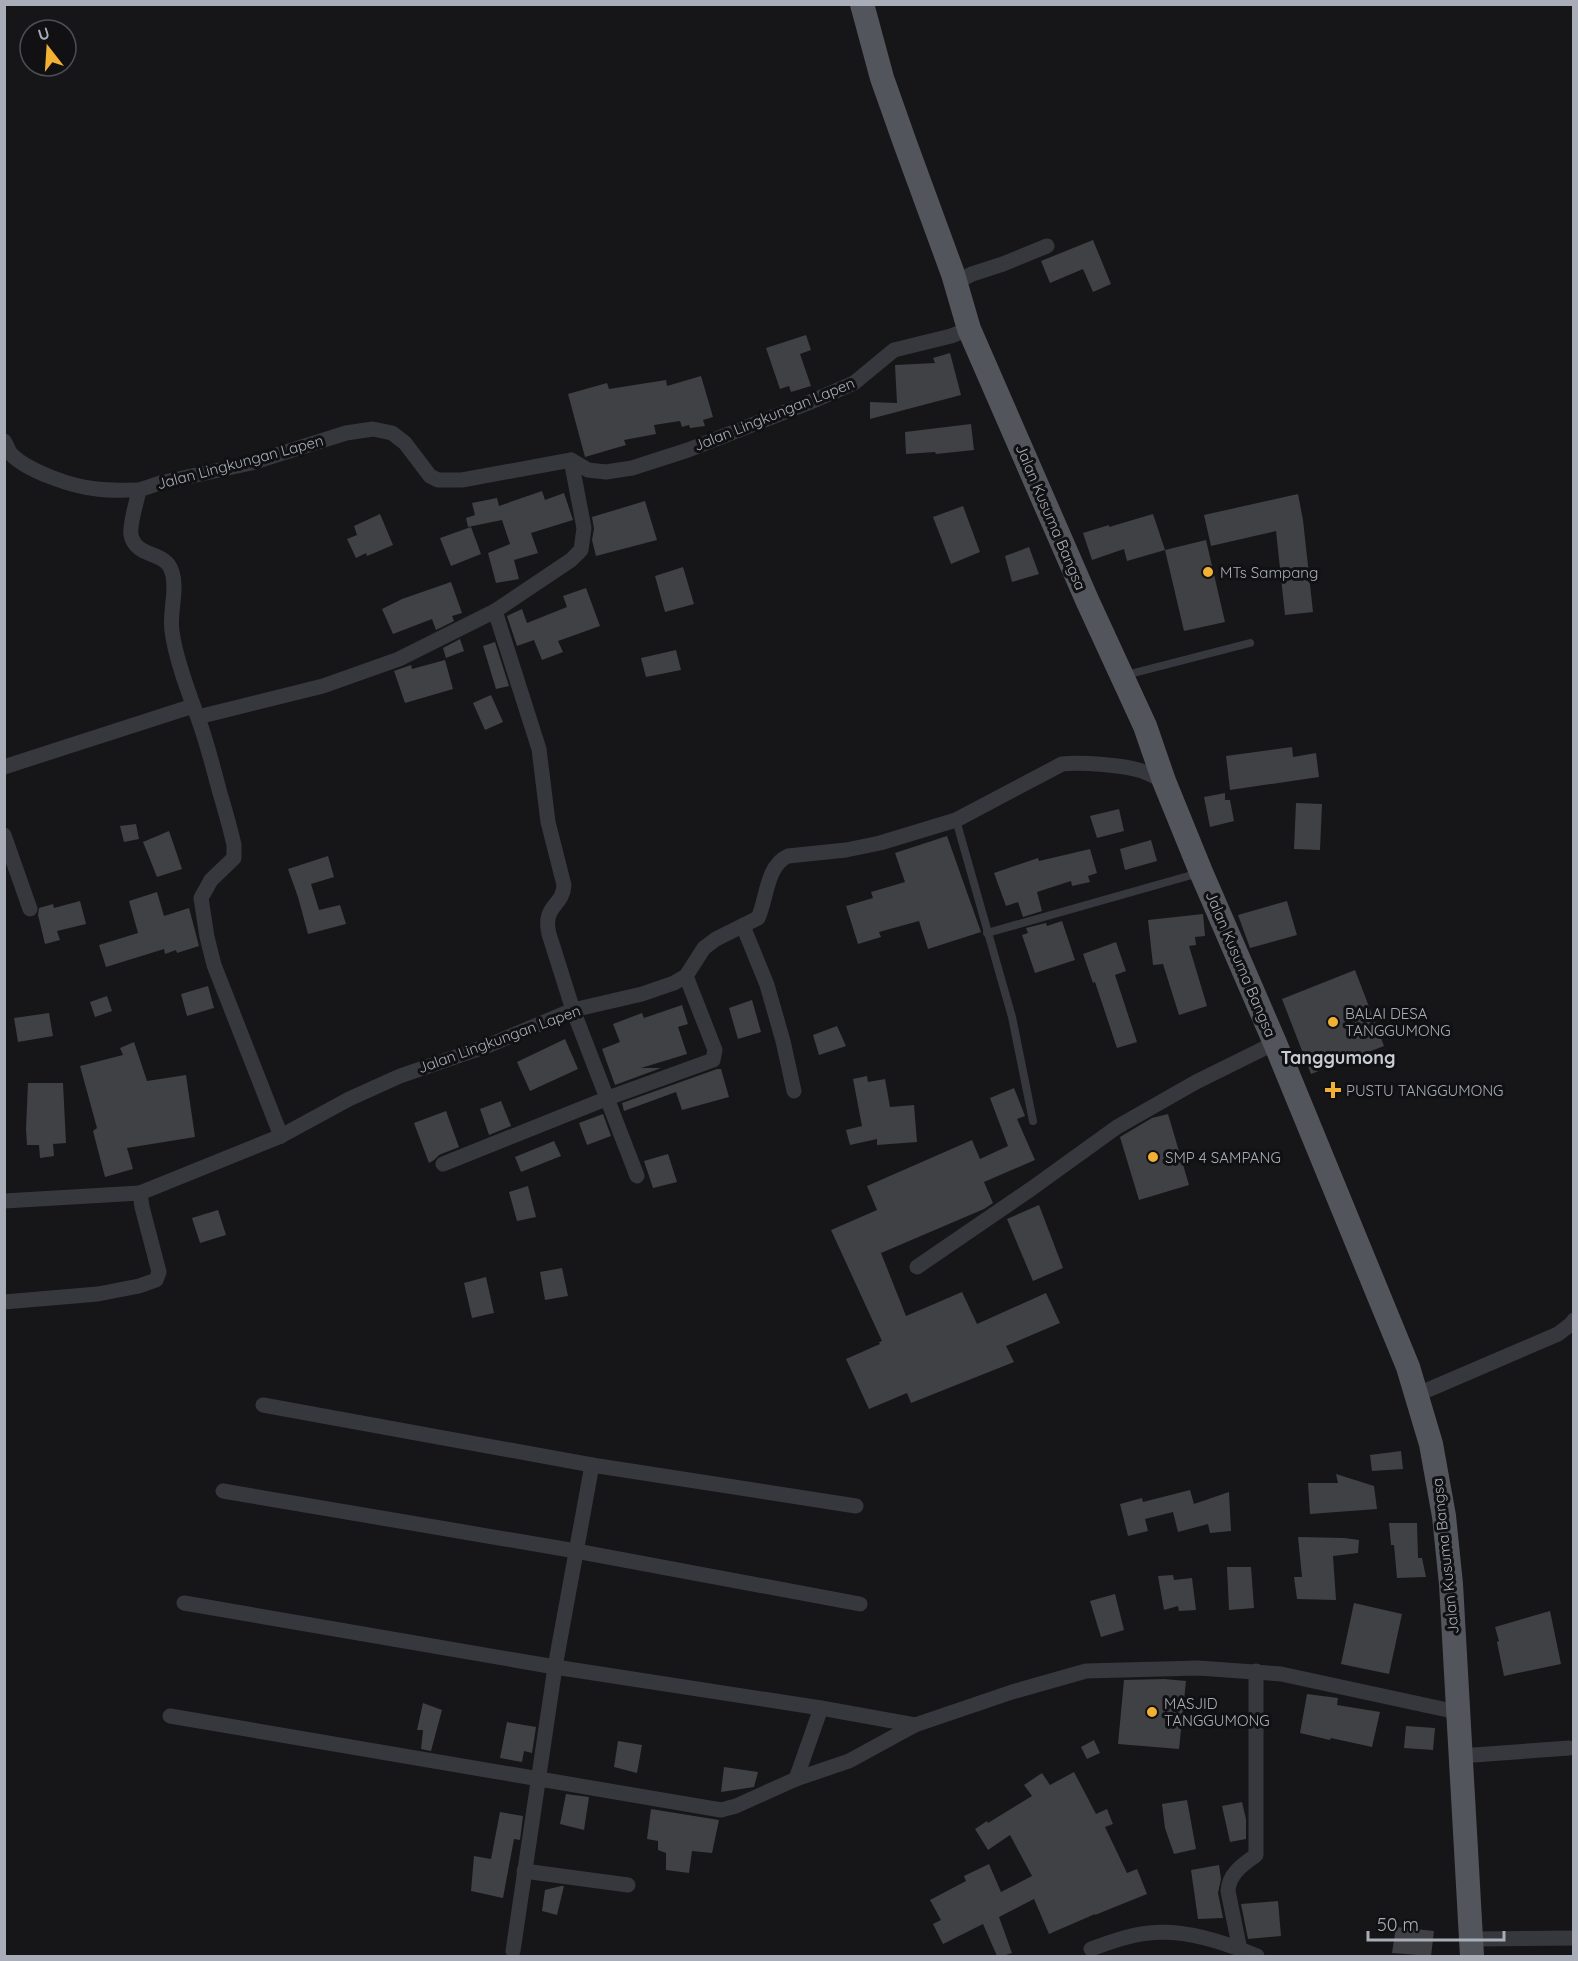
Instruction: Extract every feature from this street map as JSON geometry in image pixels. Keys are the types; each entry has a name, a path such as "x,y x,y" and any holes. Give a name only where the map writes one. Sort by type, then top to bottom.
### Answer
{"main road":[{"name":"Jalan Kusuma Bangsa","path":"862,4 882,78 956,283 969,329 1145,726 1164,781 1201,872 1275,1043 1404,1356 1431,1444 1444,1516 1472,1948"}],"street":[{"path":"956,283 972,274 1047,246"},
{"name":"Jalan Lingkungan Lapen","path":"686,976 674,983 642,994 573,1010 487,1046 430,1064 371,1088 281,1136 214,965 207,937 201,898 210,880 234,858 235,850 172,630 174,583 170,566 166,561 141,552 131,536 139,490 160,483 251,463 346,433 373,429 392,433 405,443 430,476 438,480 462,480 571,460 588,470 606,472 632,468 688,450 854,383 894,351 969,329"},
{"path":"4,441 10,452 20,461 66,482 95,489 139,490"},
{"path":"4,767 196,712 323,686 399,659 495,611 571,560 581,550 584,528 571,460"},
{"path":"495,611 539,749 548,822 564,885 562,894 546,922 573,1010 638,1176"},
{"path":"443,1164 608,1098 713,1060 715,1050 686,976 705,948 716,939 759,916 775,869 782,858 880,843 956,820 1062,764 1141,770 1164,781"},
{"path":"4,834 30,909"},
{"path":"743,926 767,985 794,1091"},
{"path":"917,1267 1117,1127 1196,1082 1275,1043"},
{"path":"4,1201 140,1193 281,1136"},
{"path":"4,1302 98,1294 156,1280 159,1272 141,1208 140,1193"},
{"path":"1416,1395 1558,1334 1574,1320"},
{"path":"263,1404 592,1465 856,1506"},
{"path":"513,1951 555,1668 592,1465"},
{"path":"223,1491 576,1551 860,1604"},
{"path":"184,1603 555,1668 821,1708 915,1725"},
{"path":"170,1716 721,1810 736,1806 796,1779 849,1761 915,1725 1012,1692 1086,1671 1198,1668 1256,1671 1292,1676 1457,1712"},
{"path":"1240,1950 1228,1891 1229,1881 1233,1874 1256,1855 1256,1671"},
{"path":"796,1779 821,1708"},
{"path":"1460,1756 1569,1748"},
{"path":"524,1871 628,1885"},
{"path":"1091,1948 1149,1933 1171,1933 1194,1935 1257,1956"},
{"path":"1472,1948 1574,1938"}],"lane":[{"path":"1122,676 1250,643"},
{"path":"956,820 1012,1017 1033,1121"},
{"path":"987,933 1201,872"}],"building":[{"path":"1093,240 1111,284 1093,292 1083,269 1050,283 1041,261"},
{"path":"806,335 811,350 800,354 811,386 791,392 789,386 780,389 766,348"},
{"path":"950,353 961,395 870,419 870,402 897,403 895,365 935,363 933,358"},
{"path":"701,376 713,417 703,420 705,426 682,427 680,421 654,425 656,434 624,440 626,445 585,457 568,394 607,383 609,389 666,380 667,386"},
{"path":"971,424 974,450 906,454 905,432"},
{"path":"542,491 545,500 564,493 573,520 531,533 538,553 514,560 519,579 496,583 488,553 510,544 502,520 468,527 466,518 475,515 472,503 497,498 499,506"},
{"path":"1298,494 1313,612 1285,615 1276,531 1211,546 1204,515"},
{"path":"645,501 657,540 596,556 592,540 594,529 592,517"},
{"path":"963,506 980,552 951,564 933,517"},
{"path":"380,514 393,545 356,558 347,539 357,535 354,526"},
{"path":"1153,514 1165,550 1127,561 1124,549 1092,560 1083,533"},
{"path":"471,527 481,554 451,566 440,538"},
{"path":"1206,540 1225,622 1184,631 1165,550"},
{"path":"1029,547 1039,574 1012,582 1005,556"},
{"path":"683,567 694,604 665,612 655,576"},
{"path":"451,582 462,613 452,616 454,621 436,630 432,619 393,634 382,609 402,599"},
{"path":"586,588 600,626 558,641 563,652 542,660 534,640 517,646 507,616 522,609 527,623 567,607 563,596"},
{"path":"460,639 464,651 446,658 443,648"},
{"path":"495,642 509,686 496,689 483,646"},
{"path":"676,650 681,670 646,677 641,658"},
{"path":"445,660 453,689 405,703 394,671 411,665 412,669"},
{"path":"491,695 503,722 485,730 473,703"},
{"path":"1292,747 1293,757 1316,753 1319,777 1230,790 1226,756"},
{"path":"1225,793 1225,800 1230,800 1234,821 1210,827 1204,797"},
{"path":"1296,803 1322,804 1320,850 1294,849"},
{"path":"1119,809 1124,831 1097,838 1090,816"},
{"path":"136,824 139,839 124,842 120,826"},
{"path":"169,831 182,869 157,877 143,842"},
{"path":"947,836 981,932 928,949 919,921 879,932 881,937 858,944 846,906 873,898 871,892 905,882 895,853"},
{"path":"1151,840 1157,861 1125,870 1120,849"},
{"path":"1090,849 1097,873 1088,876 1090,882 1072,886 1071,881 1037,892 1042,911 1023,917 1018,902 1006,906 994,873 1038,858 1039,861"},
{"path":"328,856 334,877 311,884 319,910 340,905 346,924 308,934 288,869"},
{"path":"157,892 164,916 189,908 199,946 177,953 176,950 165,954 164,949 106,967 99,945 138,933 129,901"},
{"path":"80,901 86,924 57,931 60,940 45,944 38,915 39,908 53,904 54,908"},
{"path":"1287,901 1297,935 1250,948 1238,915"},
{"path":"1203,914 1205,936 1195,937 1196,945 1189,946 1207,1006 1179,1015 1163,964 1153,965 1148,920"},
{"path":"1062,921 1075,960 1035,973 1022,935 1028,933 1026,928 1046,923 1047,926"},
{"path":"1116,942 1126,971 1115,975 1137,1042 1117,1048 1083,954"},
{"name":"BALAI DESA TANGGUMONG","path":"1355,970 1384,1046 1311,1074 1282,999"},
{"path":"208,986 214,1008 187,1016 181,994"},
{"path":"107,996 112,1011 95,1017 90,1002"},
{"path":"752,1000 761,1032 738,1039 729,1008"},
{"path":"682,1005 688,1024 678,1027 687,1054 641,1068 661,1068 615,1085 602,1049 620,1042 613,1024 642,1013 644,1018"},
{"path":"49,1013 53,1036 18,1042 14,1018"},
{"path":"837,1026 846,1046 819,1055 813,1035"},
{"path":"565,1039 578,1069 530,1091 517,1062"},
{"path":"134,1042 147,1081 186,1075 195,1137 127,1148 133,1169 105,1177 93,1131 97,1128 80,1066 123,1055 120,1048"},
{"path":"721,1069 729,1097 682,1110 676,1092 624,1111 622,1103"},
{"path":"867,1076 868,1082 885,1079 890,1107 914,1105 917,1142 877,1145 877,1139 850,1145 846,1130 862,1126 853,1079"},
{"path":"28,1083 63,1083 66,1143 53,1144 54,1156 40,1158 39,1145 27,1145"},
{"path":"1014,1088 1025,1116 1017,1119 1035,1160 984,1182 993,1203 984,1209 881,1253 906,1316 962,1292 977,1324 1046,1293 1060,1323 1006,1346 1014,1362 911,1403 907,1393 869,1409 846,1359 882,1341 831,1230 877,1210 867,1186 972,1140 980,1159 1008,1146 990,1098"},
{"path":"501,1101 511,1126 489,1135 480,1109"},
{"path":"446,1111 459,1147 439,1155 429,1163 414,1123"},
{"path":"603,1114 611,1136 587,1145 579,1123"},
{"name":"SMP 4 SAMPANG","path":"1168,1114 1189,1185 1139,1200 1120,1137 1152,1118"},
{"path":"554,1141 561,1156 521,1172 515,1157"},
{"path":"668,1154 677,1182 653,1188 644,1161"},
{"path":"528,1186 536,1217 517,1221 509,1192"},
{"path":"1039,1205 1063,1268 1033,1281 1007,1219"},
{"path":"218,1210 226,1235 200,1243 192,1218"},
{"path":"562,1268 568,1296 545,1300 540,1272"},
{"path":"486,1277 494,1313 472,1318 464,1283"},
{"path":"1401,1451 1403,1469 1372,1471 1370,1455"},
{"path":"1336,1474 1374,1486 1377,1509 1310,1514 1308,1483 1338,1483"},
{"path":"1190,1490 1194,1504 1229,1492 1231,1531 1210,1533 1208,1524 1178,1532 1173,1512 1145,1519 1148,1531 1128,1536 1120,1504 1142,1498 1143,1502"},
{"path":"1389,1523 1417,1523 1418,1558 1422,1558 1426,1577 1397,1578"},
{"path":"1298,1537 1359,1540 1358,1553 1333,1556 1336,1600 1297,1599 1294,1577 1302,1577"},
{"path":"1227,1567 1251,1567 1254,1608 1229,1610"},
{"path":"1173,1575 1174,1580 1192,1578 1196,1610 1179,1611 1178,1606 1164,1610 1158,1576"},
{"path":"1115,1594 1124,1630 1101,1637 1090,1601"},
{"path":"1354,1603 1402,1614 1389,1674 1341,1664"},
{"path":"1550,1611 1561,1664 1504,1676 1495,1627"},
{"name":"MASJID TANGGUMONG","path":"1124,1680 1186,1681 1179,1749 1118,1744"},
{"path":"1307,1694 1338,1698 1337,1705 1380,1712 1372,1747 1300,1733"},
{"path":"423,1703 442,1710 431,1751 421,1749 423,1730 417,1730"},
{"path":"507,1722 536,1727 532,1753 524,1751 522,1762 500,1758"},
{"path":"1406,1726 1435,1728 1433,1750 1404,1748"},
{"path":"1094,1740 1100,1753 1087,1759 1081,1747"},
{"path":"618,1741 642,1745 637,1773 614,1767"},
{"path":"724,1767 758,1772 754,1787 721,1792"},
{"path":"1074,1772 1096,1814 1107,1809 1113,1824 1105,1827 1127,1873 1137,1869 1147,1894 1049,1934 1034,1899 999,1917 1012,1953 1003,1956 997,1956 983,1924 943,1944 933,1924 941,1920 930,1900 966,1881 964,1876 989,1864 1001,1892 1032,1876 1010,1835 988,1850 975,1829 1032,1796 1024,1785 1042,1773 1050,1785"},
{"path":"566,1794 589,1797 584,1830 560,1824"},
{"path":"1187,1800 1196,1849 1174,1854 1165,1828 1162,1804"},
{"path":"1242,1802 1246,1819 1246,1839 1230,1842 1222,1806"},
{"path":"651,1809 719,1820 712,1853 692,1851 689,1873 666,1870 666,1853 658,1850 658,1841 647,1839"},
{"path":"500,1812 523,1816 520,1840 514,1839 503,1898 471,1891 474,1856 491,1859"},
{"path":"1219,1865 1221,1879 1218,1893 1223,1918 1198,1919 1191,1870"},
{"path":"564,1886 557,1915 542,1911 545,1890"},
{"path":"1278,1901 1281,1936 1248,1939 1241,1904"},
{"path":"1396,1927 1434,1931 1431,1956 1392,1953"}],"place":[{"name":"MTs Sampang","path":"1208,572"},
{"name":"BALAI DESA TANGGUMONG","path":"1333,1022"},
{"name":"PUSTU TANGGUMONG","path":"1333,1090"},
{"name":"SMP 4 SAMPANG","path":"1153,1157"},
{"name":"MASJID TANGGUMONG","path":"1152,1712"}],"district":[{"name":"Tanggumong","path":"1338,1057"}]}
